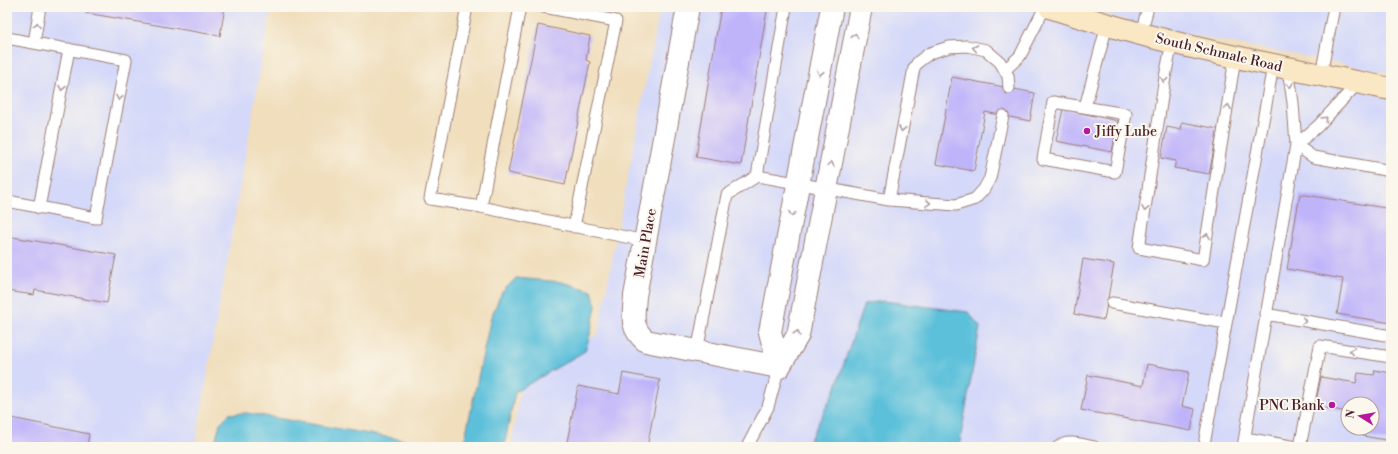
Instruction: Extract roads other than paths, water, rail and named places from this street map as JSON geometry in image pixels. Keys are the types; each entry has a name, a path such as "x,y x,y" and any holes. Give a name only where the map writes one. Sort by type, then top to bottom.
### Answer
{"main road":[{"name":"South Schmale Road","path":"1050,7 1107,25 1235,58 1391,89"}],"street":[{"name":"Main Place","path":"688,7 635,296 634,323 639,335 646,341 779,367"},
{"path":"779,367 770,332 832,7"},
{"path":"779,367 798,335 861,7"}],"lane":[{"path":"34,43 40,7"},
{"path":"467,7 430,199 481,207 645,241"},
{"path":"481,207 520,7"},
{"path":"544,7 616,21 574,227"},
{"path":"758,176 786,7"},
{"path":"1005,70 1020,56 1045,7"},
{"path":"1142,34 1148,7"},
{"path":"1321,75 1334,7"},
{"path":"1085,107 1107,25"},
{"path":"7,38 126,60 96,218 7,202"},
{"path":"1172,42 1165,77 1139,248 1203,260 1235,58"},
{"path":"889,200 914,68 918,62 930,53 949,47 967,46 986,50 1000,62 1005,70 1008,76 1009,88"},
{"path":"39,208 69,50"},
{"path":"1280,67 1293,103 1296,145 1265,314 1244,442 1296,447"},
{"path":"1205,439 1226,323 1280,67"},
{"path":"1296,145 1318,126 1359,82"},
{"path":"1054,102 1085,107 1126,114 1115,172 1042,159 1054,102"},
{"path":"697,352 727,195 758,176 889,200 956,205 974,199 984,189 990,178 1003,116"},
{"path":"1296,145 1313,157 1391,171"},
{"path":"1112,303 1226,323"},
{"path":"1265,314 1391,336"},
{"path":"1300,447 1320,346 1391,357"},
{"path":"747,447 768,407 779,367"},
{"path":"1058,447 1061,444 1072,443 1094,447"}],"water":[{"path":"516,278 561,282 592,291 596,306 585,351 515,392 504,447 463,447 491,317 502,292"},
{"path":"883,301 968,312 980,327 959,447 806,447 835,390 864,304"},
{"path":"247,413 445,447 214,447 220,423 229,414"}],"place":[{"name":"Jiffy Lube","path":"1087,131"},
{"name":"PNC Bank","path":"1332,405"}]}
